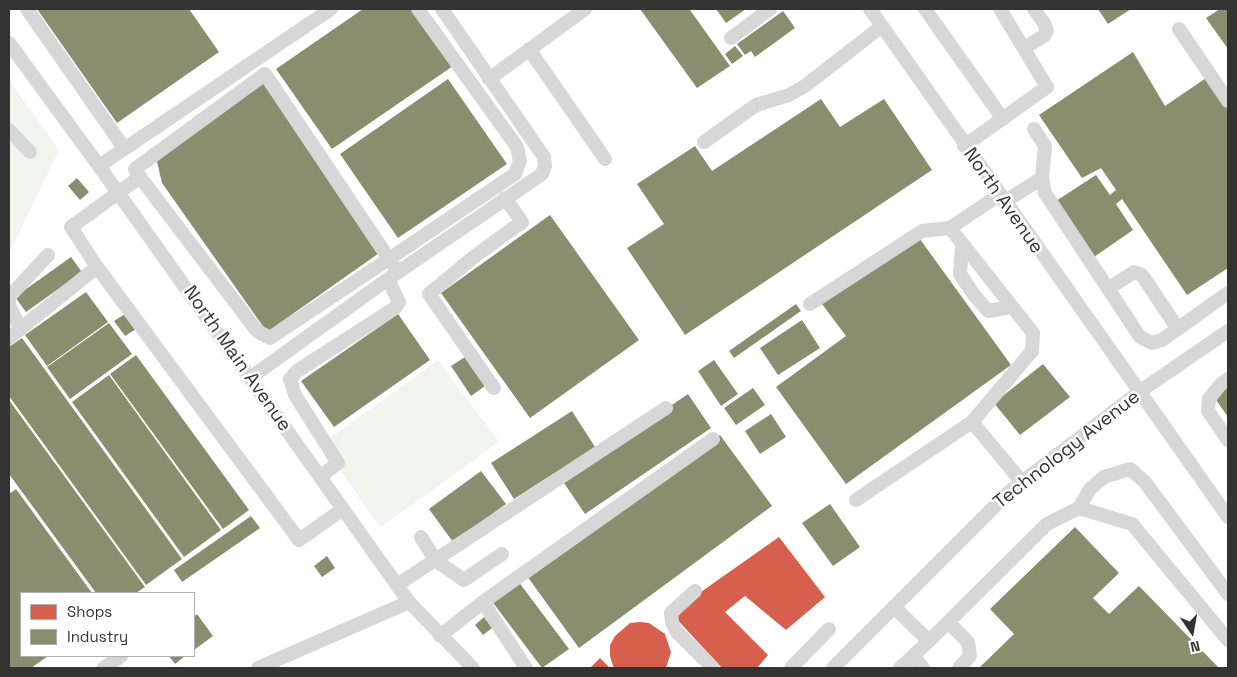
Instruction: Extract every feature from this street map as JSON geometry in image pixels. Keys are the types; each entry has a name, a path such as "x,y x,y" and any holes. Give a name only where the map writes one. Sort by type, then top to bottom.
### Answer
{"street":[{"path":"27,9 124,148"},
{"path":"99,166 331,9"},
{"path":"320,477 338,463 294,395 290,379 297,371 395,308 399,302 390,259 265,74 135,169 257,332 270,338 390,259 515,174 520,161 517,147 418,9"},
{"path":"250,378 393,275 542,174 545,166 544,158 442,9"},
{"path":"489,78 585,9"},
{"path":"731,38 770,9"},
{"name":"North Avenue","path":"870,9 964,146 1228,517"},
{"path":"924,9 1003,119"},
{"path":"964,146 1047,87 1000,9"},
{"path":"1024,48 1044,36 1047,31 1034,9"},
{"path":"704,142 756,105 789,95 805,86 882,26"},
{"path":"1179,29 1228,101"},
{"name":"North Main Avenue","path":"10,46 118,192 409,602 472,668"},
{"path":"529,50 605,159"},
{"path":"1034,129 1045,146 1042,178 1045,193 1140,337 1152,343 1162,340 1228,293"},
{"path":"9,130 30,152"},
{"path":"140,177 71,227 97,267 299,540 343,509"},
{"path":"810,304 922,231 950,228 1002,198 1042,178"},
{"path":"494,388 429,294 475,256 522,222 505,198"},
{"path":"856,500 972,422 1032,351 1033,333 950,228"},
{"path":"962,245 960,274 974,296 988,311 1011,307"},
{"path":"20,328 9,304 10,297 48,255"},
{"path":"9,338 97,267"},
{"path":"1108,289 1134,272 1142,275 1178,328"},
{"name":"Technology Avenue","path":"833,668 1009,492 1138,392 1228,331"},
{"path":"1228,380 1220,385 1209,399 1208,411 1228,440"},
{"path":"397,584 666,408"},
{"path":"972,422 1022,482"},
{"path":"440,636 483,602 713,439"},
{"path":"900,668 1046,524 1080,508 1090,489 1104,477 1130,470 1145,482 1228,594"},
{"path":"1080,508 1132,524 1228,640"},
{"path":"421,537 435,560 464,580 502,554"},
{"path":"695,591 671,613 672,622 676,631 713,668"},
{"path":"258,668 409,602"},
{"path":"483,602 526,668"},
{"path":"894,607 929,641"},
{"path":"948,622 968,642 970,656 959,668"},
{"path":"797,666 829,629"},
{"path":"913,656 923,668"},
{"path":"104,668 120,657"}],"shaded area":[{"path":"9,80 59,150 9,254"},
{"path":"438,360 499,442 380,528 322,444"}],"building: Shops":[{"path":"779,537 825,597 786,630 745,596 725,612 768,655 757,668 722,668 671,613"},
{"path":"630,623 649,623 665,634 671,652 666,668 615,668 613,666 610,656 610,645 615,636"},
{"path":"600,658 610,668 590,668"}],"building: Industry":[{"path":"37,9 189,9 219,52 117,123"},
{"path":"363,9 413,9 453,66 332,149 276,69"},
{"path":"640,9 692,9 690,10 730,66 697,88"},
{"path":"716,9 746,9 726,23"},
{"path":"1098,9 1131,9 1108,24"},
{"path":"1220,9 1228,9 1228,49 1206,18"},
{"path":"783,11 795,28 755,57 751,51 745,55 737,44"},
{"path":"735,46 743,56 732,64 725,54"},
{"path":"1133,52 1165,106 1209,76 1228,105 1228,268 1187,295 1122,199 1116,204 1133,230 1094,257 1056,201 1096,175 1110,195 1116,190 1101,168 1082,178 1039,115"},
{"path":"264,78 382,251 267,332 162,183 156,157"},
{"path":"448,79 507,164 398,238 340,154"},
{"path":"821,99 840,127 884,99 932,170 685,335 627,248 664,224 637,184 695,146 712,171"},
{"path":"77,178 89,192 80,200 68,186"},
{"path":"550,215 639,340 530,418 441,293"},
{"path":"917,235 1011,365 846,484 776,387 846,336 822,304"},
{"path":"71,257 82,272 26,312 15,297"},
{"path":"86,292 108,322 47,366 25,335"},
{"path":"796,304 801,311 734,358 729,351"},
{"path":"125,314 136,329 125,336 114,321"},
{"path":"398,314 430,360 334,427 301,381"},
{"path":"802,320 820,348 778,375 760,348"},
{"path":"109,323 132,354 70,399 47,367"},
{"path":"22,338 182,559 146,585 9,396 9,347"},
{"path":"136,355 249,510 223,529 110,374"},
{"path":"465,357 485,386 471,396 451,366"},
{"path":"714,360 738,394 721,406 698,371"},
{"path":"1043,364 1070,397 1020,435 994,403"},
{"path":"109,375 221,530 184,557 72,402"},
{"path":"1228,387 1228,417 1214,397"},
{"path":"753,388 765,405 736,425 724,408"},
{"path":"688,394 711,428 585,514 562,480"},
{"path":"9,400 145,587 138,592 95,592 9,474"},
{"path":"572,411 595,447 514,499 491,463"},
{"path":"771,414 786,437 760,454 745,431"},
{"path":"720,435 772,506 579,648 527,576"},
{"path":"481,471 506,504 453,542 429,509"},
{"path":"16,489 91,592 20,592 20,657 47,657 31,668 9,668 9,494"},
{"path":"830,504 860,547 833,566 802,523"},
{"path":"251,516 260,528 182,582 174,570"},
{"path":"1075,527 1119,573 1093,598 1109,614 1139,586 1219,668 979,668 1014,634 990,609"},
{"path":"327,556 335,568 322,577 314,566"},
{"path":"518,581 569,649 542,668 491,600"},
{"path":"197,614 213,636 195,649 195,616"},
{"path":"484,617 492,628 483,635 475,625"},
{"path":"170,657 184,657 175,664"}]}
